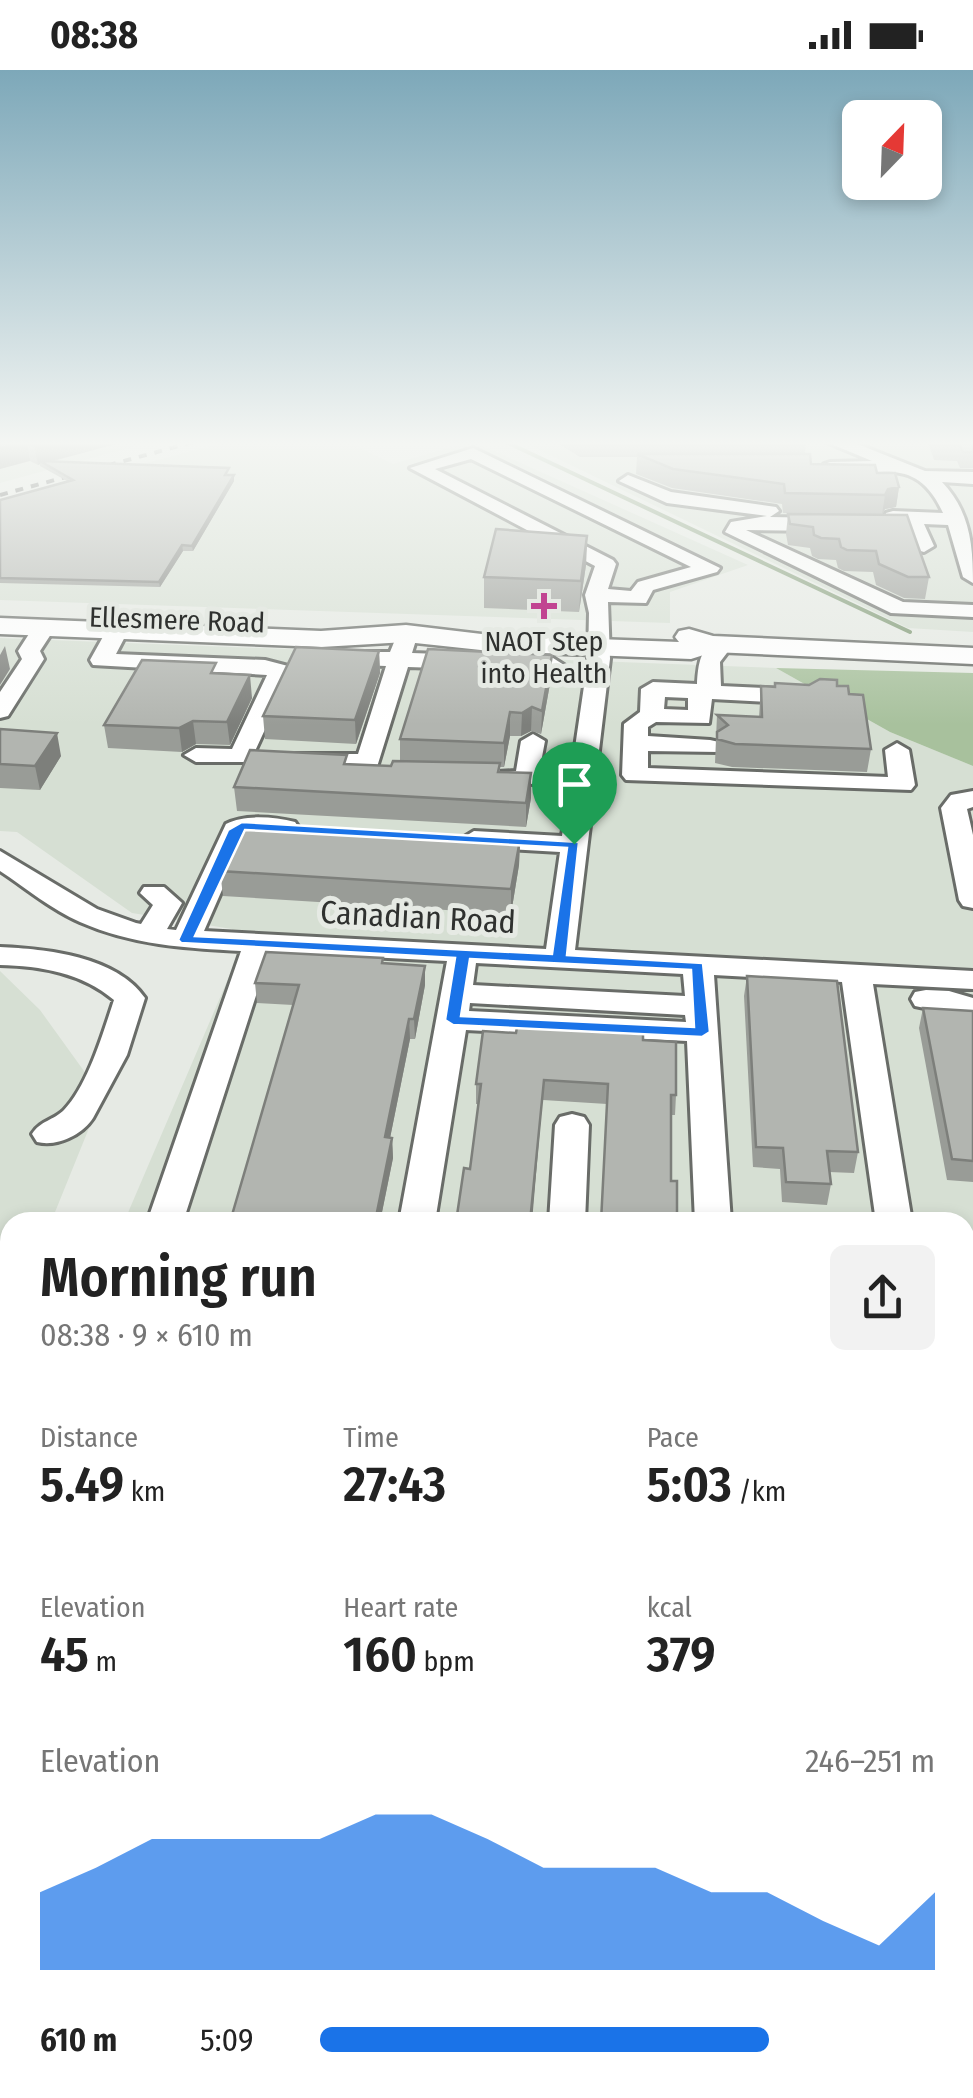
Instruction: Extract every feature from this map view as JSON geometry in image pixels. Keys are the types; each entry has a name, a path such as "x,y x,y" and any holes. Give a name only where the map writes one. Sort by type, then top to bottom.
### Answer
{"main road":[{"name":"Ellesmere Road","path":"0,613 47,631 325,626 403,648 466,638 490,643 600,640 691,651 716,645 973,656"},
{"name":"Ellesmere Road","path":"0,626 321,640 352,634"}],"street":[{"path":"521,536 520,547 581,552"},
{"path":"549,536 606,564 596,595 600,640 559,959"},
{"path":"599,536 682,577"},
{"path":"596,595 639,606 645,586 710,568 643,536"},
{"path":"743,536 899,608 973,611"},
{"path":"959,536 973,577"},
{"path":"0,650 47,631"},
{"path":"0,712 27,673 47,631"},
{"path":"116,631 101,660 265,667 280,671 241,757 196,755"},
{"path":"265,667 277,638"},
{"path":"700,718 716,645"},
{"path":"305,656 403,648 553,665"},
{"path":"290,758 378,767 403,648"},
{"path":"652,715 652,689 806,697"},
{"path":"635,775 636,724 652,715 730,720"},
{"path":"528,779 533,741"},
{"path":"636,743 710,747"},
{"path":"458,776 528,779 554,788 635,775 902,786 896,750"},
{"path":"973,798 954,808 973,900"},
{"path":"186,940 235,830 242,826 320,830"},
{"path":"438,837 574,844"},
{"name":"Canadian Road","path":"0,858 87,915 186,940 973,980"},
{"path":"150,934 168,902 154,894"},
{"path":"167,1212 258,944"},
{"path":"419,1212 463,954"},
{"path":"0,956 19,956 98,974 113,980 130,998 110,1055 76,1118 48,1134"},
{"path":"698,966 712,1212"},
{"path":"856,974 892,1212"},
{"path":"926,1000 948,1000 973,1009"},
{"path":"455,1007 701,1019"},
{"path":"568,1212 572,1124"}],"shaded area":[{"path":"0,536 683,536 748,565 670,592 670,623 0,600"},
{"path":"717,536 973,536 973,632 908,628"},
{"path":"0,638 776,668 890,732 973,766 973,1212 128,1212 237,958 232,929 132,913 17,832 0,831"},
{"path":"0,971 40,1010 102,1096 55,1212 0,1212"}],"green space":[{"path":"776,668 973,673 973,766 890,732"}],"building":[{"path":"0,536 198,536 192,546 182,545 159,582 0,578"},
{"path":"494,536 587,536 581,581 484,577"},
{"path":"815,536 914,536 929,577 908,577 879,564 876,551 847,550 841,547 839,539"},
{"path":"296,647 379,651 355,720 263,716"},
{"path":"428,649 552,655 542,711 532,707 522,713 510,712 504,743 400,739"},
{"path":"142,660 216,663 211,673 250,675 227,722 193,721 179,728 104,725"},
{"path":"820,679 837,680 837,686 848,686 849,694 863,695 871,749 735,744 717,739 717,732 728,725 717,715 762,717 761,686 809,685"},
{"path":"0,729 57,733 35,766 0,764"},
{"path":"250,750 347,755 344,764 500,763 498,772 531,773 526,803 234,787"},
{"path":"242,824 520,840 511,889 220,871"},
{"path":"266,952 383,958 382,963 425,966 414,1019 409,1019 385,1137 392,1138 377,1212 233,1212 299,985 255,983"},
{"path":"747,976 837,981 858,1152 827,1151 831,1184 786,1182 783,1148 756,1147"},
{"path":"923,1008 973,1011 973,1161 952,1159"},
{"path":"517,1027 643,1034 643,1040 676,1042 676,1095 671,1095 671,1181 677,1181 677,1212 602,1212 608,1084 544,1080 531,1212 457,1212 464,1168 470,1169 483,1031 516,1033"}],"waterway":[{"path":"705,536 910,632"}],"place":[{"name":"NAOT Step into Health","path":"544,606"}],"route":[{"path":"574,844 242,826 235,830 186,940 360,949 463,954 559,959 698,966 702,1032 453,1020 463,954 559,959 574,844"}]}
